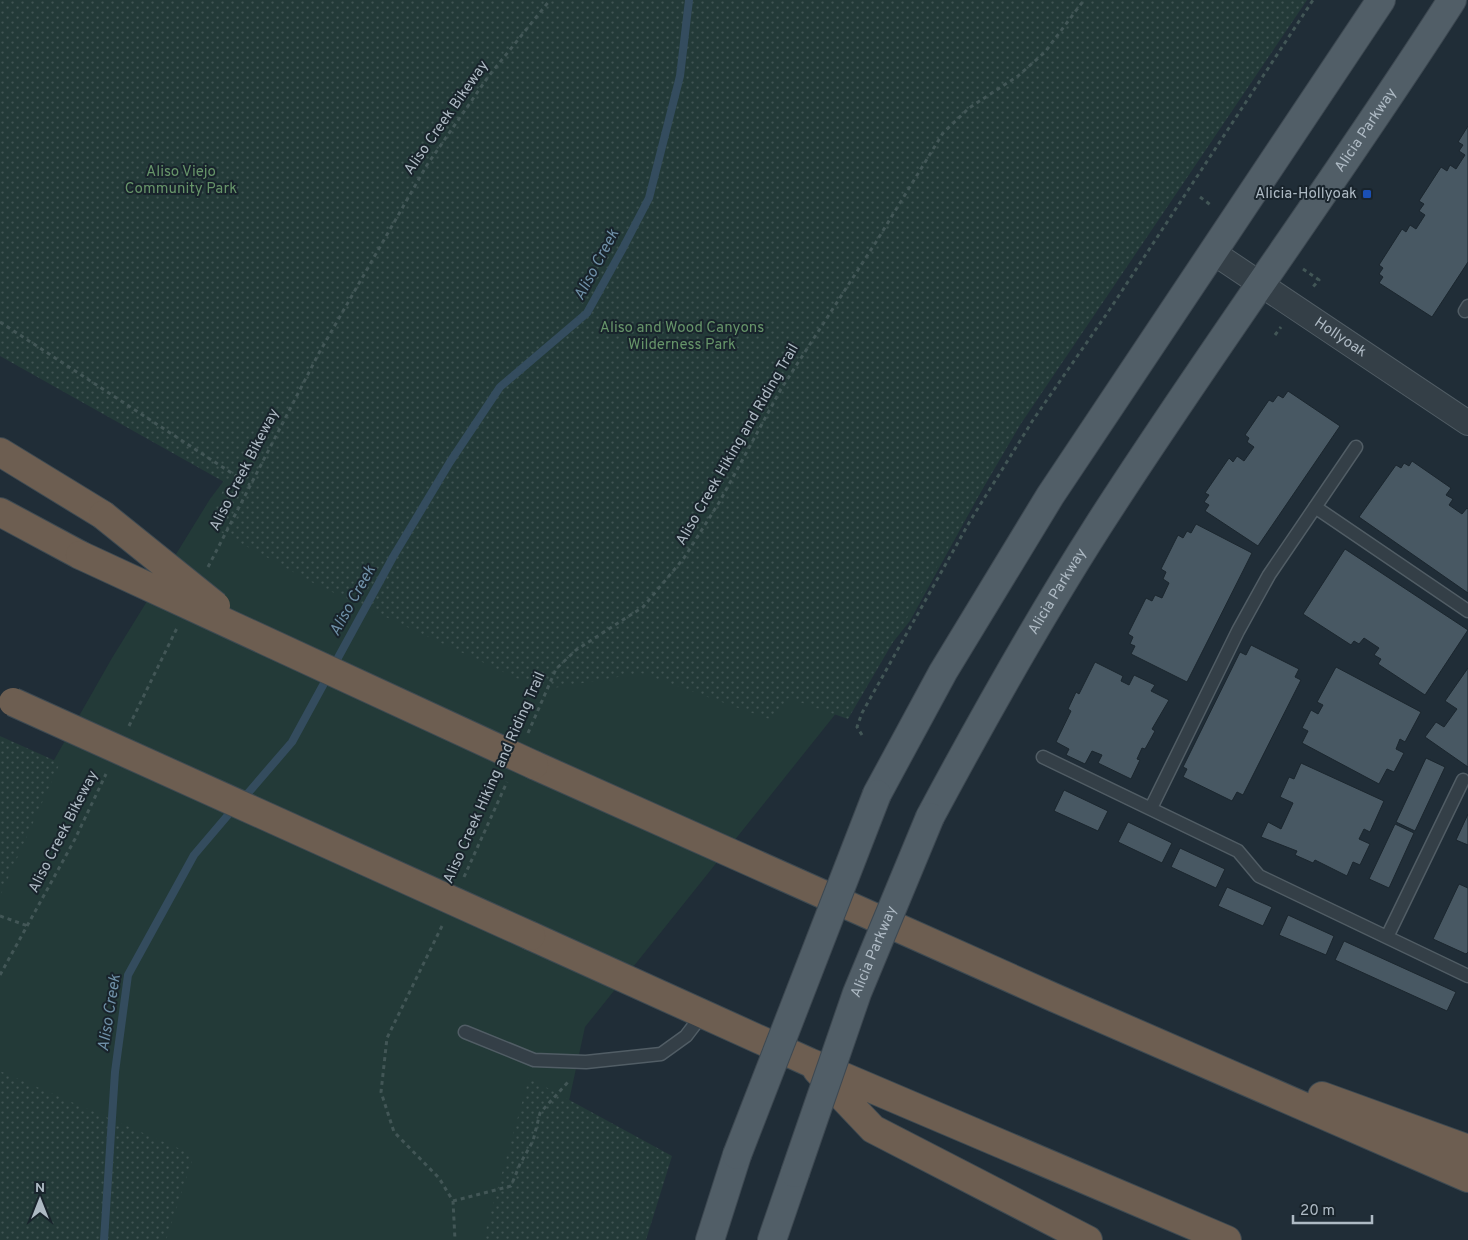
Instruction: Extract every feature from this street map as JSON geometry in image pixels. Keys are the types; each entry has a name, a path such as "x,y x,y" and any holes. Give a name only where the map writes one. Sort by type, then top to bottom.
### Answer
{"highway":[{"path":"0,452 103,515 249,632"},
{"path":"0,512 80,555 592,792 1055,998 1468,1178"},
{"path":"4,698 809,1062 1226,1240"},
{"path":"1055,998 1468,1149"},
{"path":"809,1062 874,1129 1088,1240"}],"main road":[{"path":"710,1240 737,1155 878,794 943,672 1050,496 1214,253 1381,0"},
{"name":"Alicia Parkway","path":"772,1240 857,992 930,817 993,699 1098,526 1261,284 1313,211 1452,0"}],"street":[{"name":"Hollyoak","path":"1214,253 1468,423"}],"lane":[{"path":"1151,808 1260,591 1356,447"},
{"path":"1315,507 1468,611"},
{"path":"1043,757 1238,851 1259,876 1468,976"},
{"path":"1387,937 1463,780"},
{"path":"465,1032 534,1060 586,1062 661,1054 686,1036 702,1014"}],"path":[{"name":"Aliso Creek Bikeway","path":"206,571 319,353 427,165 488,77 550,0"},
{"name":"Aliso Creek Hiking and Riding Trail","path":"525,741 556,669 576,650 643,607 684,558 720,501 781,389 876,242 943,133 970,108 1018,76 1045,52 1084,0"},
{"path":"862,734 857,727 862,713 970,521 1066,370 1110,309 1313,0"},
{"path":"0,322 250,485"},
{"path":"125,735 180,622"},
{"name":"Aliso Creek Bikeway","path":"0,975 75,839 108,770"},
{"name":"Aliso Creek Hiking and Riding Trail","path":"462,883 509,777"},
{"path":"0,916 28,926"},
{"path":"445,918 387,1038 381,1092 394,1132 438,1178 453,1201 455,1240"},
{"path":"453,1201 511,1186 520,1164 534,1141 540,1112 586,1062"}],"green space":[{"name":"Aliso and Wood Canyons Wilderness Park","path":"0,0 1307,0 1020,425 848,719 788,698 772,720 641,673 542,690 315,584 208,525 226,483 0,356"},
{"path":"1251,0 910,621 585,1027 539,1240 0,1240 0,855 112,658 210,499 465,159"},
{"path":"0,736 60,763 0,896"},
{"path":"0,1071 194,1155 166,1240 0,1240"},
{"path":"529,1078 672,1156 646,1240 483,1240"}],"building":[{"path":"1468,126 1468,262 1432,317 1379,283 1383,277 1379,274 1383,268 1379,265 1402,229 1406,232 1410,225 1416,229 1425,215 1419,211 1424,204 1419,201 1441,167 1447,171 1450,165 1456,169 1465,155 1459,151 1463,145 1458,142"},
{"path":"1288,391 1340,426 1258,546 1205,511 1209,505 1204,502 1209,495 1205,493 1229,458 1233,462 1237,456 1244,461 1254,447 1247,442 1249,438 1245,435 1269,400 1273,402 1278,395 1283,398"},
{"path":"1412,461 1451,488 1446,495 1453,499 1449,505 1462,514 1468,509 1468,593 1359,517 1396,465 1401,468 1404,463 1409,466"},
{"path":"1196,524 1252,553 1187,682 1131,654 1135,646 1130,644 1133,637 1128,634 1146,598 1152,601 1155,595 1162,598 1169,583 1163,579 1166,572 1161,569 1178,535 1183,538 1187,531 1191,533"},
{"path":"1345,549 1468,630 1425,695 1378,664 1381,659 1374,655 1379,648 1364,638 1359,644 1354,641 1351,645 1303,614"},
{"path":"1251,645 1299,669 1295,677 1301,680 1243,795 1237,792 1232,801 1183,777 1187,769 1183,767 1240,652 1246,655"},
{"path":"1095,662 1123,676 1121,681 1129,685 1134,675 1155,685 1151,691 1169,700 1152,729 1155,731 1145,749 1142,748 1137,759 1140,760 1131,779 1098,763 1102,755 1092,751 1085,764 1066,755 1069,749 1056,742 1071,711 1068,709 1076,692 1079,694"},
{"path":"1336,667 1421,712 1405,742 1400,739 1396,749 1404,753 1394,772 1387,769 1379,784 1302,743 1308,731 1302,728 1311,710 1318,714 1323,705 1317,702"},
{"path":"1468,668 1468,767 1425,737 1436,722 1444,727 1457,709 1445,701"},
{"path":"1426,758 1445,767 1415,831 1396,822"},
{"path":"1301,763 1384,801 1370,832 1364,829 1359,839 1370,844 1360,865 1353,862 1347,876 1315,860 1313,863 1295,855 1297,851 1261,837 1268,822 1281,829 1293,803 1280,797 1289,777 1294,779"},
{"path":"1064,790 1108,811 1098,831 1054,811"},
{"path":"1468,814 1468,845 1456,840"},
{"path":"1128,822 1172,843 1162,863 1118,842"},
{"path":"1395,824 1414,833 1389,888 1369,879"},
{"path":"1180,848 1225,869 1216,888 1171,867"},
{"path":"1459,884 1468,888 1468,952 1466,954 1433,939"},
{"path":"1227,887 1272,907 1263,926 1218,906"},
{"path":"1288,915 1334,936 1326,955 1279,935"},
{"path":"1344,941 1456,992 1447,1011 1335,960"}],"waterway":[{"name":"Aliso Creek","path":"242,800 292,742 393,557 450,462 500,387 587,313 649,198 680,76 689,0"},
{"name":"Aliso Creek","path":"104,1240 115,1072 128,975 194,855 234,808"}],"place":[{"name":"Alicia-Hollyoak","path":"1367,194"}],"park label":[{"name":"Aliso Viejo Community Park","path":"181,180"}]}
